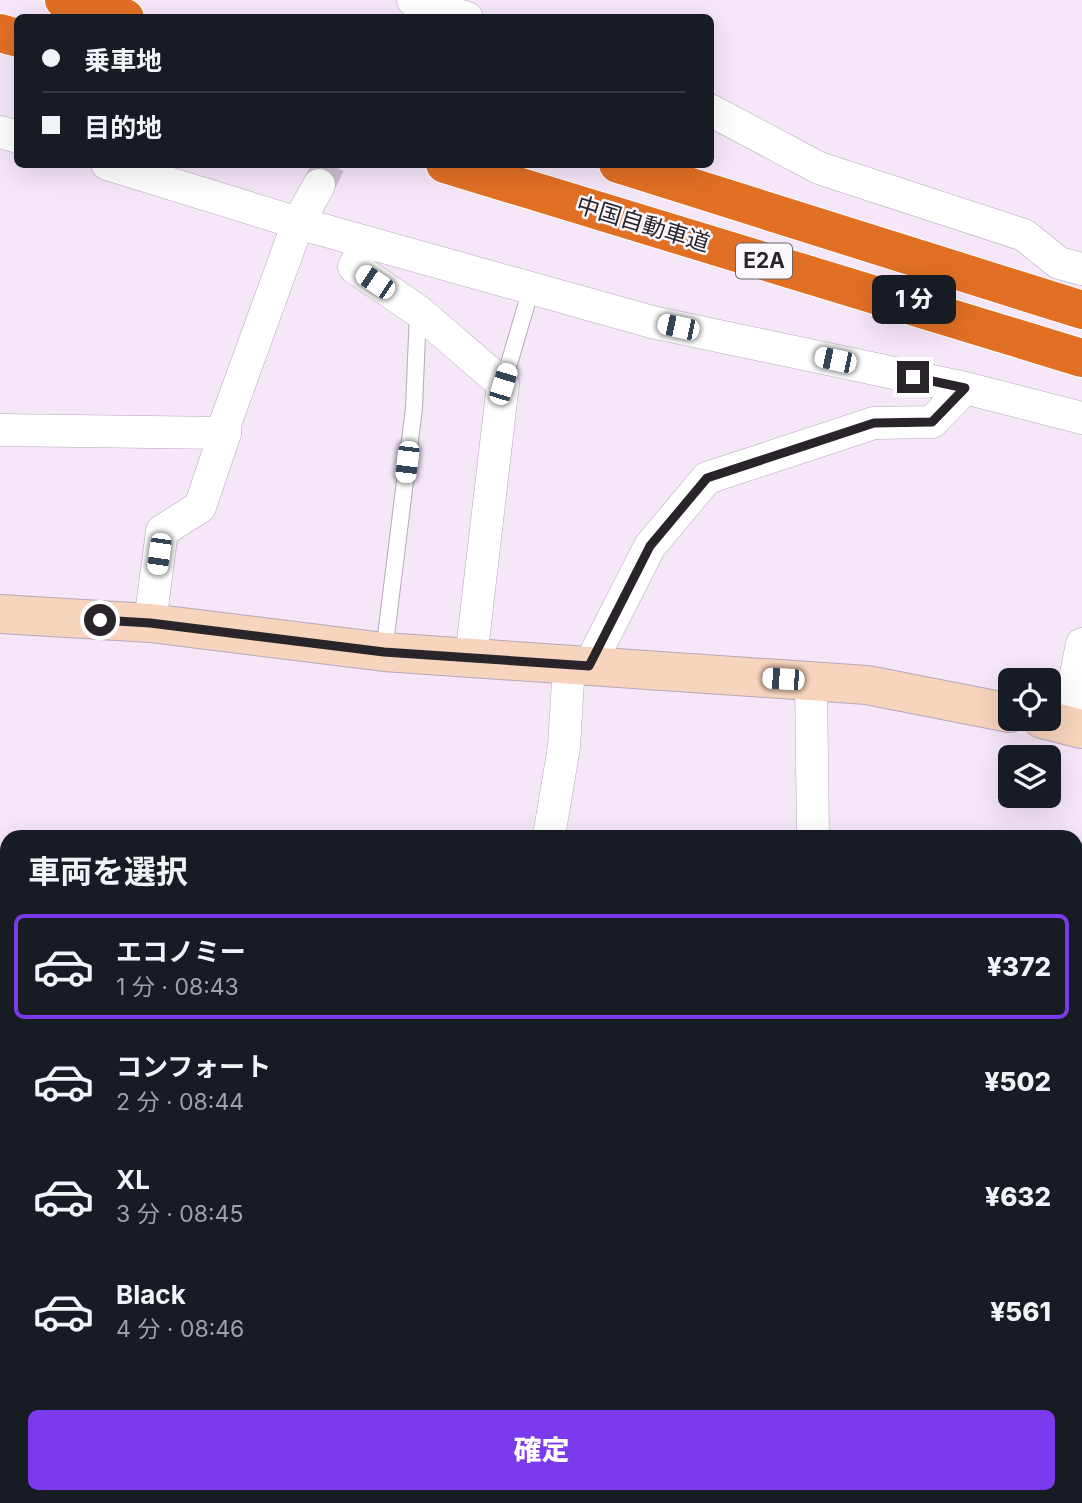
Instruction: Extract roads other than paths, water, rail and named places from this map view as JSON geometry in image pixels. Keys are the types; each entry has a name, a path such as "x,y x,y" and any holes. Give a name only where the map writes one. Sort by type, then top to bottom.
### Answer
{"highway":[{"path":"64,0 111,14"},
{"name":"中国自動車道","path":"458,168 1082,358"},
{"name":"E2A","path":"631,168 1082,310"}],"street":[{"path":"413,0 455,14"},
{"path":"714,112 819,168 1024,235 1059,263 1082,269"},
{"path":"120,168 298,223 652,322 965,388 1082,418"},
{"path":"150,623 162,531 200,507 225,433 226,421 298,223 319,185"},
{"path":"366,242 354,267 418,311 503,384 471,658"},
{"path":"550,830 579,665 650,546 707,478 874,423 932,422 965,388"},
{"path":"0,430 225,433"},
{"path":"0,614 150,623 384,652 894,689 998,711"},
{"path":"1063,724 1082,644"},
{"path":"811,681 813,830"}],"lane":[{"path":"503,384 531,289"},
{"path":"384,652 414,408 418,311"}],"tunnel":[{"path":"319,185 327,168"}]}
